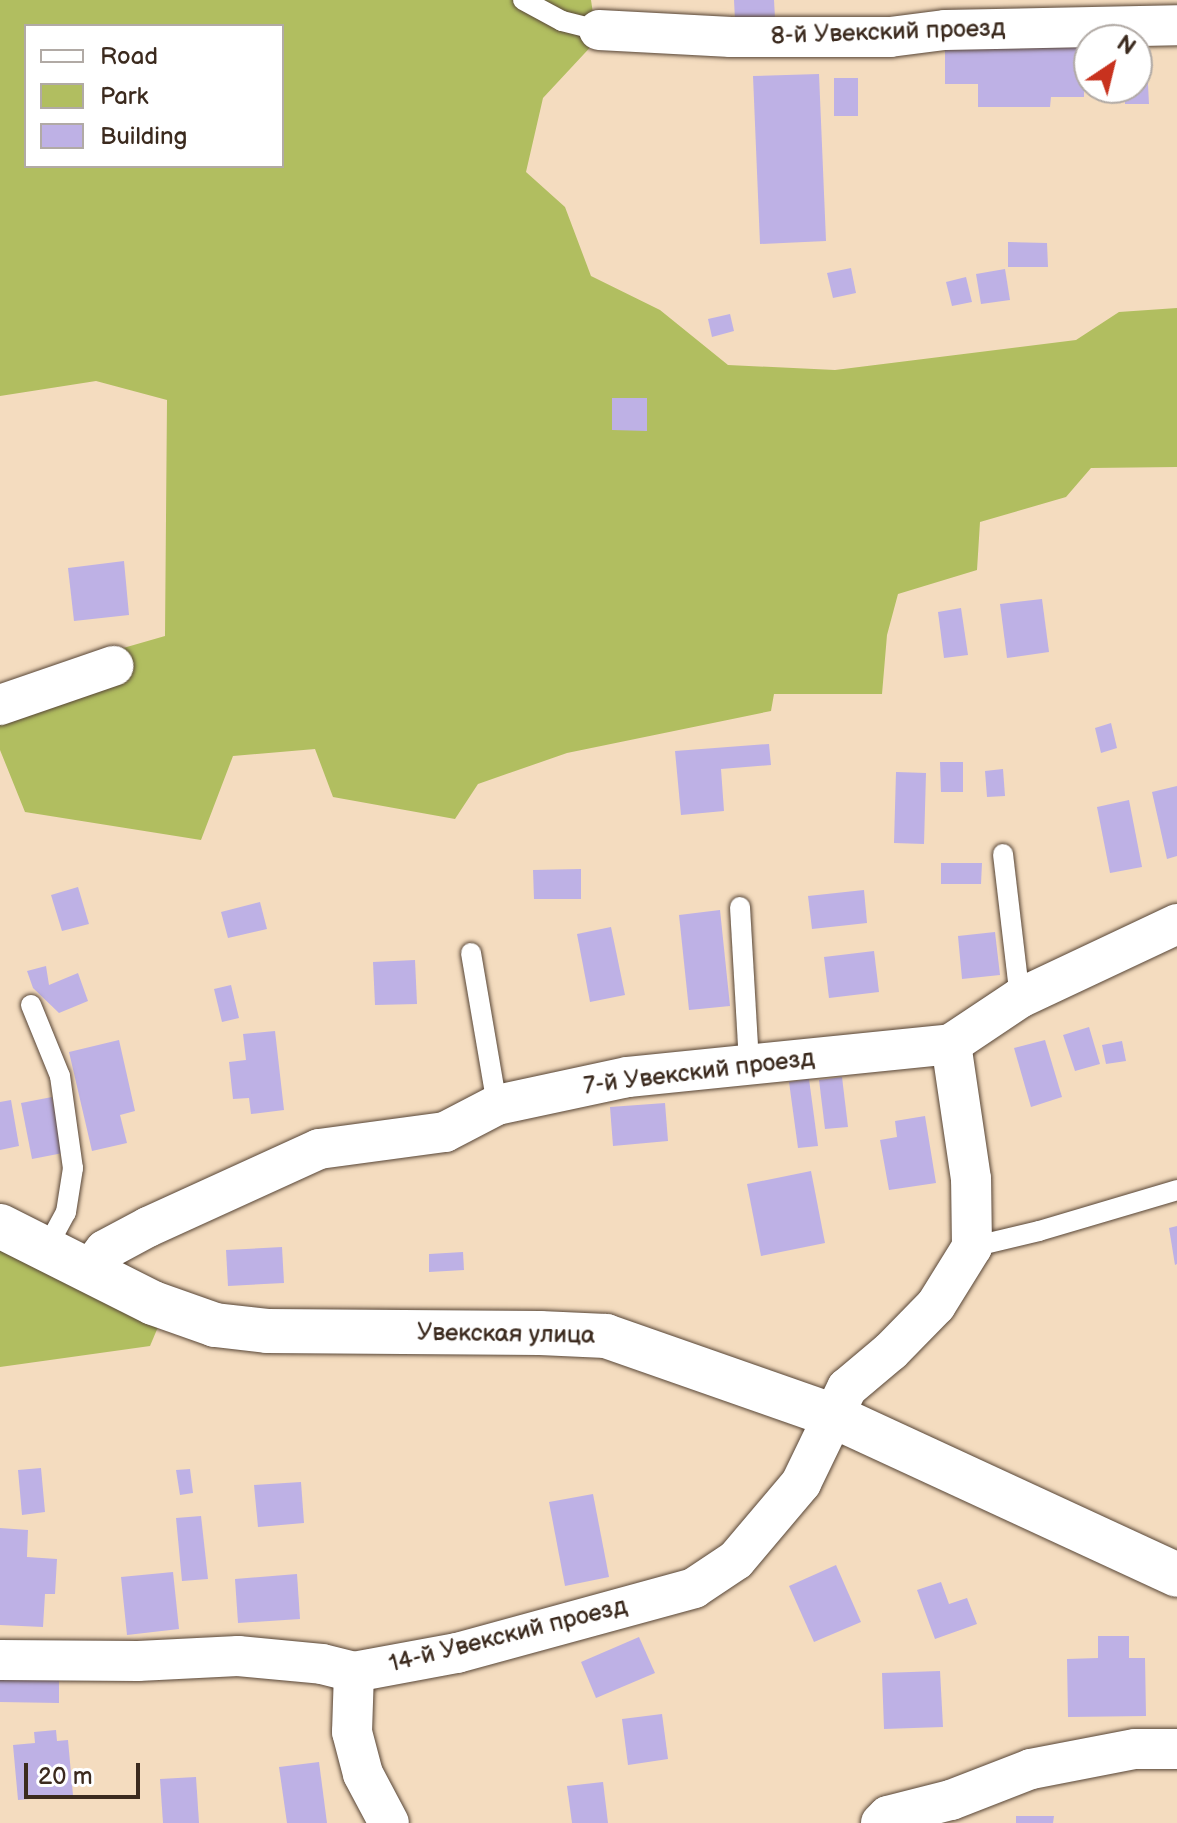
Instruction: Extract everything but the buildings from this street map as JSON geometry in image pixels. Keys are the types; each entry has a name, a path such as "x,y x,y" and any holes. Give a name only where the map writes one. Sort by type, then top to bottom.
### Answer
{"street":[{"name":"8-й Увекский проезд","path":"599,30 731,37 890,37 945,30 1177,25"},
{"path":"0,705 113,666"},
{"name":"7-й Увекский проезд","path":"89,1271 105,1250 137,1233 319,1149 445,1132 497,1105 628,1077 951,1044 1020,998 1177,924"},
{"path":"951,1044 971,1179 972,1247"},
{"name":"Увекская улица","path":"0,1226 153,1303 215,1325 267,1331 606,1336 831,1415 1177,1575"},
{"name":"14-й Увекский проезд","path":"0,1660 138,1661 238,1656 322,1664 354,1672 457,1653 694,1588 736,1560 801,1483 831,1415 847,1388 891,1351 936,1305 972,1247"},
{"path":"354,1672 352,1732 363,1774 389,1823"},
{"path":"881,1823 888,1816 951,1800 1031,1769 1135,1749 1177,1749"}],"lane":[{"path":"523,0 562,21 599,30"},
{"path":"1003,854 1020,998"},
{"path":"740,907 749,1065"},
{"path":"471,953 497,1105"},
{"path":"31,1005 60,1076 73,1168 66,1212 46,1249"},
{"path":"972,1247 1039,1231 1177,1190"}],"green space":[{"path":"0,0 591,0 597,40 543,98 526,172 565,207 591,276 660,310 728,365 835,370 1076,340 1119,312 1177,308 1177,467 1091,468 1066,497 980,522 977,570 898,594 887,635 882,694 774,694 771,711 567,753 478,784 455,819 333,797 315,749 233,756 201,840 25,812 0,750 0,690 99,655 165,636 167,400 96,381 0,396"},
{"path":"0,1247 158,1327 150,1346 0,1367"}]}
